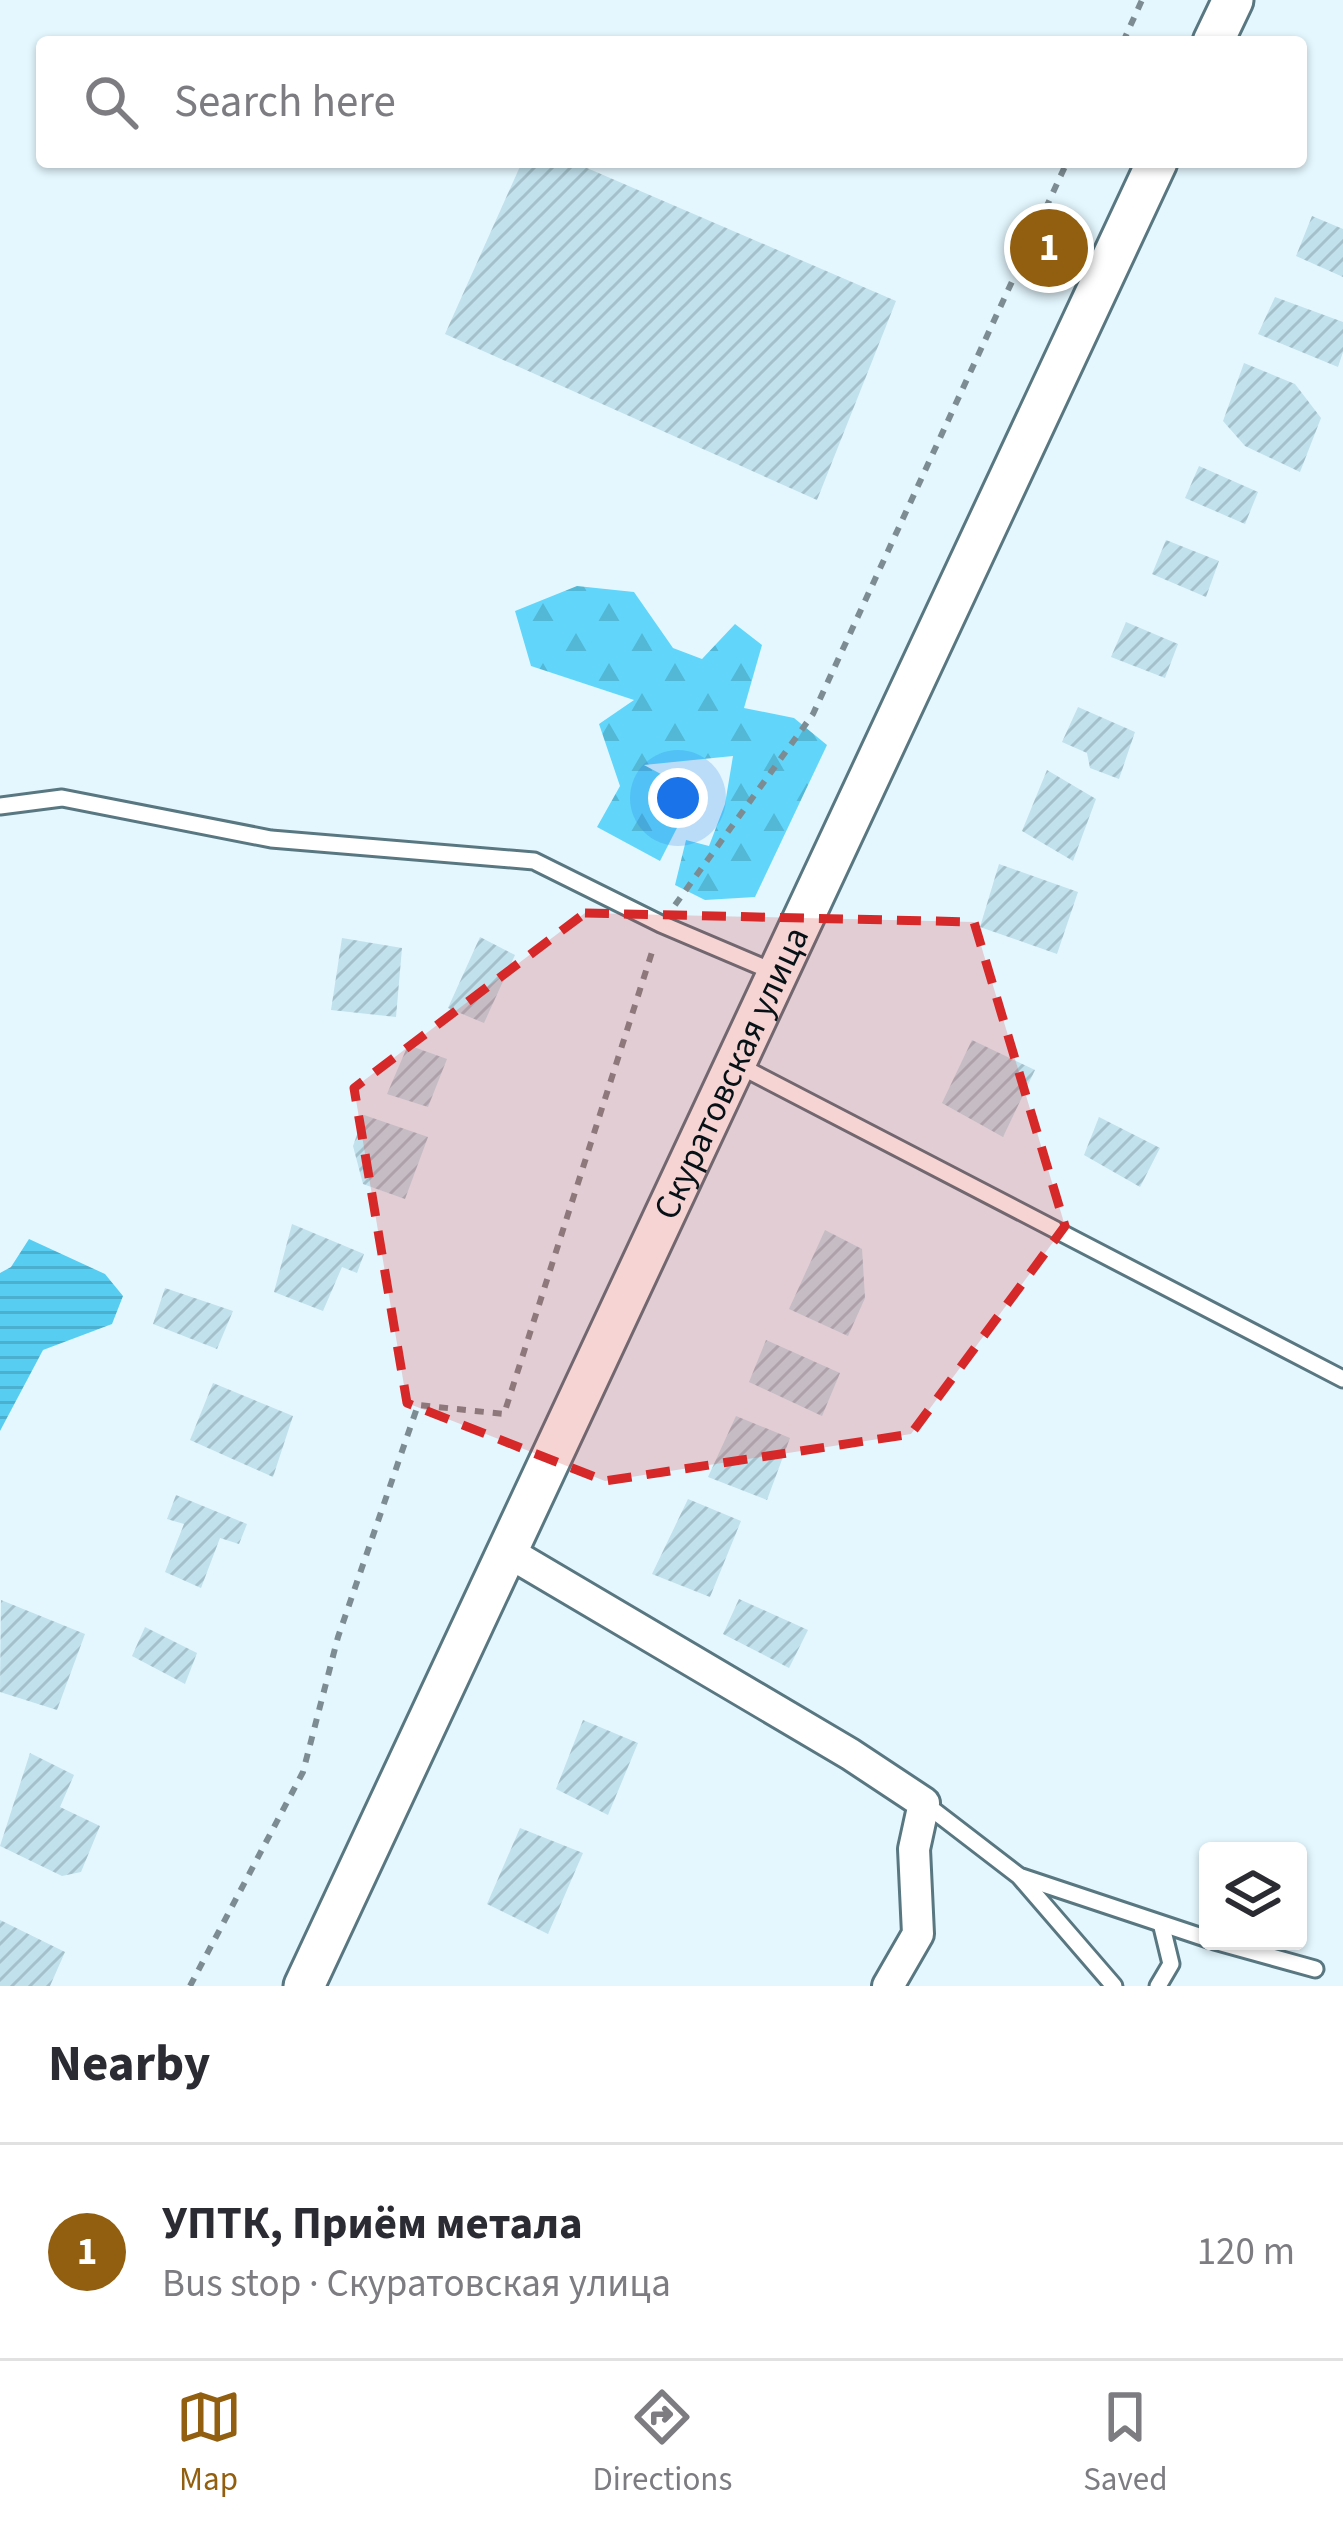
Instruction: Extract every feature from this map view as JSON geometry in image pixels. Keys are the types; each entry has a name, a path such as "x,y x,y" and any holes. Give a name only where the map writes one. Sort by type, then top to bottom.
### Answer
{"street":[{"path":"1216,36 1233,0"},
{"name":"Скуратовская улица","path":"304,1986 1154,168"},
{"path":"508,1552 850,1754 924,1803 914,1849 918,1934 888,1986"}],"lane":[{"path":"0,806 62,798 271,839 534,861 777,974"},
{"path":"736,1063 1343,1379"},
{"path":"924,1803 1019,1876 1114,1986"},
{"path":"1019,1876 1199,1937"},
{"path":"1158,1986 1171,1964 1162,1927"},
{"path":"1247,1950 1315,1969"}],"path":[{"path":"1126,36 1142,0"},
{"path":"190,1986 303,1772 338,1637 418,1405 504,1414 661,924 813,714 1064,168"}],"highlighted area":[{"path":"585,913 974,922 1065,1226 911,1434 605,1481 407,1403 354,1088"}],"green space":[{"path":"577,586 634,592 673,648 702,659 735,624 762,645 744,708 794,718 827,745 755,897 705,900 675,885 686,840 709,846 725,804 733,756 644,765 674,781 679,824 660,861 597,827 620,786 599,724 634,700 531,666 515,611"}],"shaded area":[{"path":"29,1239 105,1274 123,1296 112,1324 43,1350 0,1431 0,1273 11,1267"}],"building":[{"path":"519,168 587,168 896,301 817,500 445,334"},
{"path":"1312,216 1343,229 1343,277 1296,256"},
{"path":"1275,297 1343,322 1338,367 1258,334"},
{"path":"1244,363 1295,384 1321,418 1300,472 1245,446 1223,421"},
{"path":"1199,466 1258,492 1245,524 1185,498"},
{"path":"1166,540 1219,561 1206,597 1152,574"},
{"path":"1126,622 1178,644 1165,678 1111,657"},
{"path":"1078,707 1135,732 1119,779 1090,768 1087,753 1062,742"},
{"path":"1047,770 1096,799 1073,861 1022,831"},
{"path":"999,864 1078,892 1057,954 980,927"},
{"path":"480,937 515,955 484,1023 448,1008"},
{"path":"342,938 402,948 396,1017 331,1010"},
{"path":"972,1040 1035,1070 1003,1137 942,1103"},
{"path":"408,1045 447,1059 428,1107 387,1094"},
{"path":"364,1115 428,1137 405,1199 363,1184 353,1146"},
{"path":"1099,1117 1160,1148 1140,1187 1084,1155"},
{"path":"292,1224 364,1254 357,1273 342,1267 323,1311 274,1292"},
{"path":"825,1230 862,1249 865,1298 848,1336 789,1309"},
{"path":"165,1288 233,1311 217,1349 153,1324"},
{"path":"766,1340 840,1373 822,1416 749,1382"},
{"path":"213,1383 293,1416 273,1477 190,1440"},
{"path":"736,1416 790,1438 767,1500 708,1477"},
{"path":"176,1495 247,1524 239,1544 220,1538 201,1588 165,1572 184,1524 167,1519"},
{"path":"688,1499 741,1521 710,1597 652,1574"},
{"path":"739,1599 808,1630 789,1668 723,1634"},
{"path":"1,1600 85,1634 57,1710 0,1692"},
{"path":"145,1627 197,1653 185,1684 132,1656"},
{"path":"583,1720 638,1743 608,1815 556,1789"},
{"path":"30,1753 74,1775 60,1807 100,1826 81,1872 62,1876 0,1846"},
{"path":"520,1828 583,1853 548,1934 487,1904"},
{"path":"0,1920 65,1952 50,1986 0,1986"}],"place":[{"name":"УПТК, Приём метала","path":"1049,248"}]}
